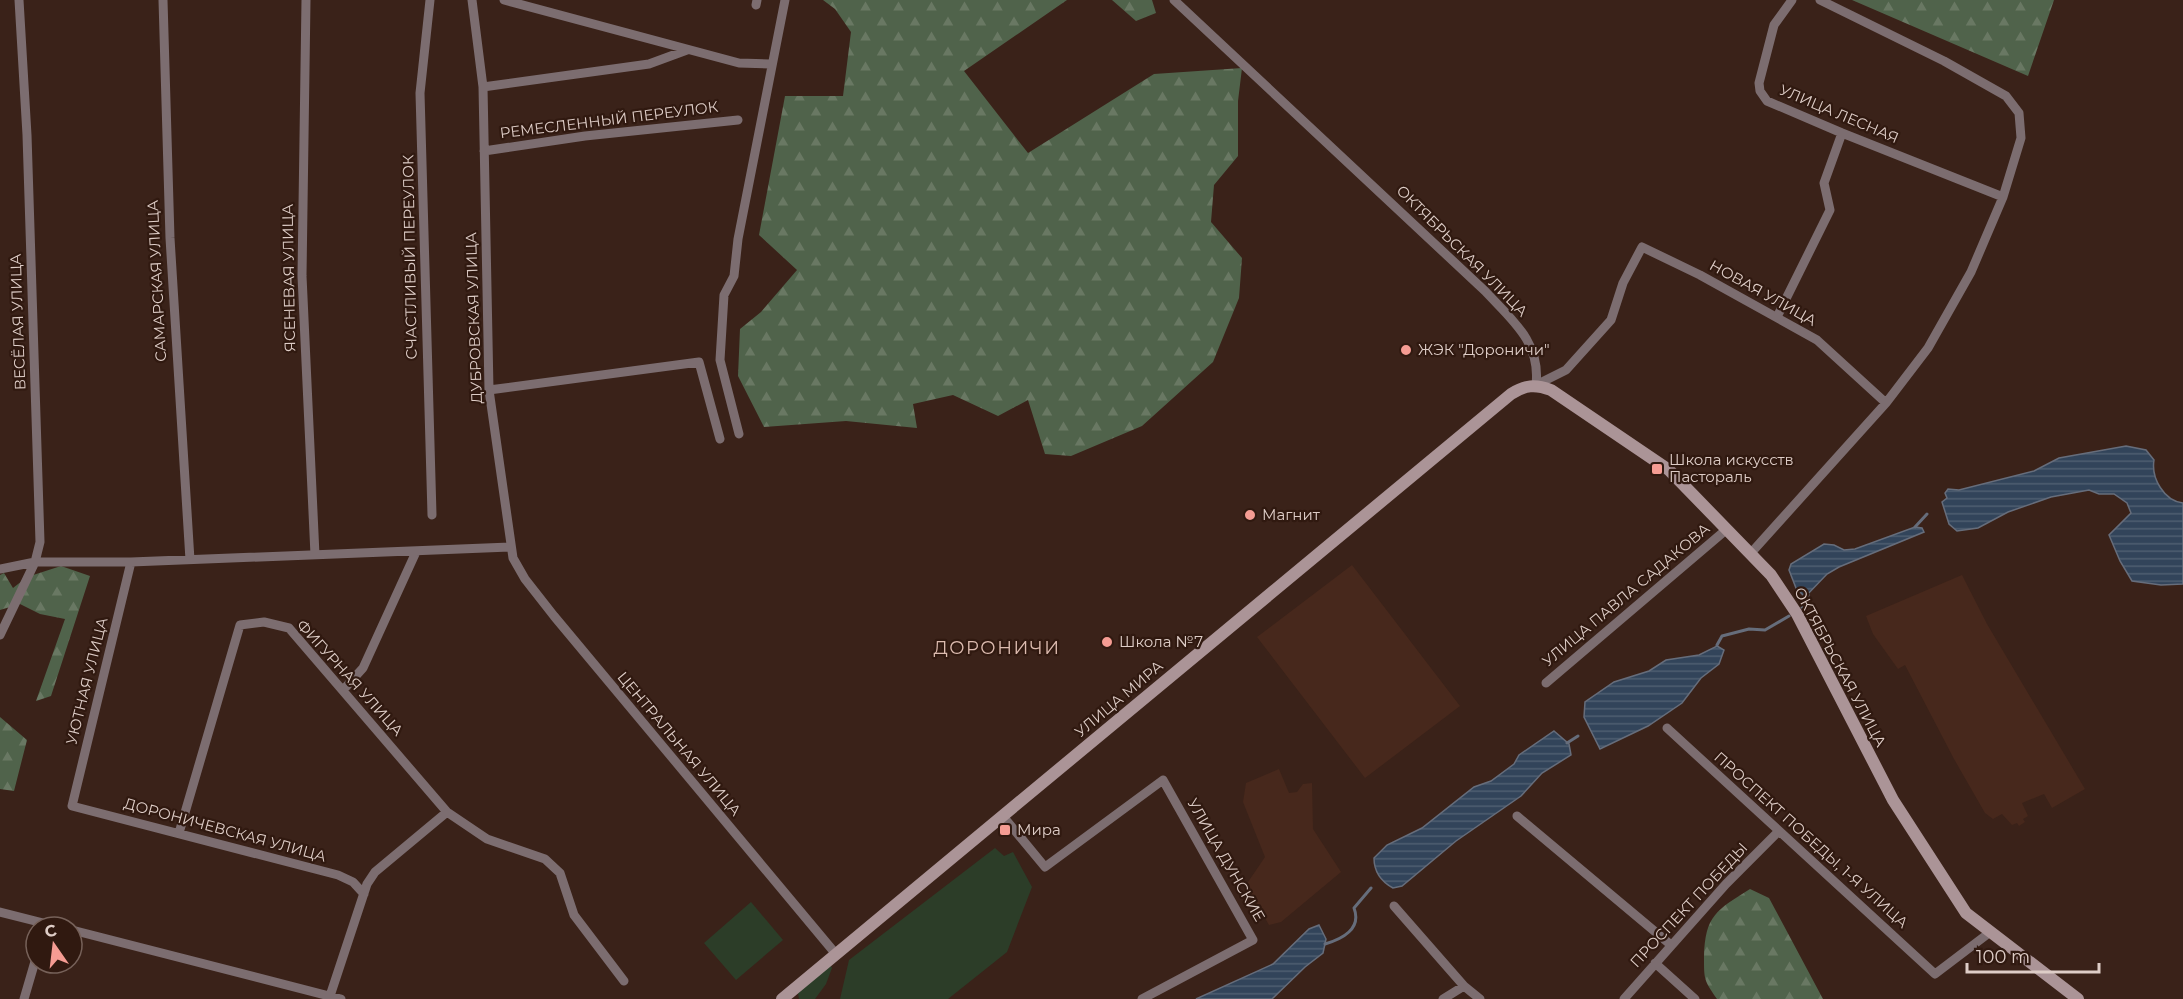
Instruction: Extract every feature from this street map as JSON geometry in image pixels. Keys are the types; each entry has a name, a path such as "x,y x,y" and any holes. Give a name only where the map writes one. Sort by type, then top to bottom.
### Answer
{"street":[{"name":"ВЕСЁЛАЯ УЛИЦА","path":"0,635 36,562 40,542 27,135 19,0"},
{"name":"САМАРСКАЯ УЛИЦА","path":"163,0 170,238 190,560"},
{"name":"ЯСЕНЕВАЯ УЛИЦА","path":"306,0 302,276 315,555"},
{"name":"СЧАСТЛИВЫЙ ПЕРЕУЛОК","path":"430,0 420,93 424,306 432,515"},
{"name":"ДУБРОВСКАЯ УЛИЦА","path":"472,0 483,87 489,390 510,547"},
{"path":"504,0 739,63 770,64"},
{"path":"739,434 720,360 724,295 734,276 738,239 770,64 785,0"},
{"name":"ОКТЯБРЬСКАЯ УЛИЦА","path":"1174,0 1485,291 1530,344 1537,363 1536,385 1551,390 1669,470 1751,554 1787,596 1916,839 1966,913 1989,933 2078,999"},
{"name":"УЛИЦА ЛЕСНАЯ","path":"1792,0 1774,25 1759,83 1760,91 1767,100 1842,133 2003,197"},
{"path":"1751,554 1886,403 1928,348 1971,272 2003,197 2021,138 2021,125 2014,104 2006,96 1944,61 1820,0"},
{"path":"483,87 649,64 687,50"},
{"name":"РЕМЕСЛЕННЫЙ ПЕРЕУЛОК","path":"484,151 585,136 738,120"},
{"path":"1777,316 1830,210 1824,183 1842,133"},
{"name":"НОВАЯ УЛИЦА","path":"1536,385 1566,370 1611,320 1623,283 1642,247 1777,316 1817,340 1886,403"},
{"path":"489,390 699,362 720,440"},
{"name":"УЛИЦА МИРА","path":"782,999 1002,814 1511,394 1536,385"},
{"name":"УЛИЦА ПАВЛА САДАКОВА","path":"1546,683 1727,529"},
{"path":"0,569 36,562 131,562 510,547"},
{"name":"ЦЕНТРАЛЬНАЯ УЛИЦА","path":"510,547 518,569 525,579 835,953"},
{"path":"344,689 363,668 416,552"},
{"name":"УЮТНАЯ УЛИЦА","path":"72,806 131,562"},
{"name":"ФИГУРНАЯ УЛИЦА","path":"179,833 240,625 264,622 289,628 344,689 447,812 487,839 545,859 561,873 574,915 624,981"},
{"name":"ПРОСПЕКТ ПОБЕДЫ, 1-Я УЛИЦА","path":"1667,728 1935,974 1989,933"},
{"name":"УЛИЦА ДУНСКИЕ","path":"1002,814 1045,867 1163,780 1253,940 1142,999"},
{"name":"ДОРОНИЧЕВСКАЯ УЛИЦА","path":"72,806 338,875 352,882 363,894"},
{"path":"329,998 363,894 375,872 447,812"},
{"path":"1517,816 1671,945"},
{"name":"ПРОСПЕКТ ПОБЕДЫ","path":"1624,999 1671,945 1778,831"},
{"path":"1394,906 1464,986 1479,999"},
{"path":"0,912 24,919"},
{"path":"84,933 329,998 341,999"},
{"path":"1655,963 1695,999"},
{"path":"24,999 31,975"},
{"path":"1443,999 1464,986"}],"shaded area":[{"path":"1352,565 1460,706 1365,778 1257,637"},
{"path":"1962,575 1987,624 2085,789 2052,808 2044,794 2022,803 2028,816 2019,826 2017,823 2012,825 2002,814 1993,819 1985,813 1905,665 1898,669 1873,634 1866,616"},
{"path":"1279,769 1289,793 1297,792 1303,784 1312,783 1313,829 1341,872 1281,922 1269,925 1246,885 1265,857 1243,802 1246,783"}],"green space":[{"path":"823,0 1067,0 964,71 1028,153 1154,74 1242,68 1238,101 1238,156 1214,185 1211,222 1242,258 1239,298 1213,362 1142,426 1071,456 1045,454 1028,400 998,416 953,395 913,404 917,428 846,421 764,427 738,376 740,329 761,312 797,270 759,235 785,96 843,96 851,32 835,9"},
{"path":"1112,0 1152,0 1156,13 1136,21"},
{"path":"1852,0 2054,0 2028,76"},
{"path":"61,566 90,576 51,696 36,701 65,619 40,614 20,604 0,610 0,575 4,573 13,588 27,577"},
{"path":"0,717 27,740 14,791 0,789"},
{"path":"995,848 1004,856 1013,852 1032,887 1007,952 948,999 840,999 849,960"},
{"path":"1750,889 1769,898 1823,999 1717,999 1713,993 1704,971 1705,943 1710,923 1721,909"},
{"path":"751,902 783,940 736,980 704,943"},
{"path":"830,964 832,968 826,984 815,999 799,999 798,993"}],"water":[{"path":"2126,446 2146,450 2154,460 2155,474 2160,488 2170,498 2183,503 2183,584 2161,585 2132,581 2109,535 2131,513 2127,503 2114,494 2099,494 2089,490 2051,497 2008,512 1978,528 1957,531 1949,524 1942,502 1947,498 1945,493 1948,489 1959,490 2034,471 2059,458"},
{"path":"1915,527 1922,528 1924,532 1839,567 1827,574 1805,597 1796,588 1789,570 1791,564 1824,544 1834,545 1844,550 1855,549"},
{"path":"1717,646 1724,650 1719,664 1701,678 1682,703 1648,726 1600,749 1584,717 1585,702 1614,682 1649,671 1666,660 1699,655"},
{"path":"1554,731 1569,744 1571,755 1542,773 1521,796 1456,841 1402,886 1393,888 1382,880 1375,868 1374,858 1387,845 1422,828 1474,787 1491,781 1514,764 1519,755"},
{"path":"1319,925 1326,939 1323,953 1272,999 1196,999 1273,964 1309,929"}],"waterway":[{"path":"1915,527 1927,514"},
{"path":"1802,607 1806,605 1808,595"},
{"path":"1717,645 1722,636 1749,629 1765,630 1789,616"},
{"path":"1567,743 1578,736"},
{"path":"1325,944 1349,932 1355,922 1354,908 1371,888"}],"place":[{"name":"ЖЭК \"Дороничи\"","path":"1406,350"},
{"name":"Школа искусств Пастораль","path":"1657,469"},
{"name":"Магнит","path":"1250,515"},
{"name":"Школа №7","path":"1107,642"},
{"name":"Мира","path":"1005,830"}],"district":[{"name":"ДОРОНИЧИ","path":"997,648"}]}
